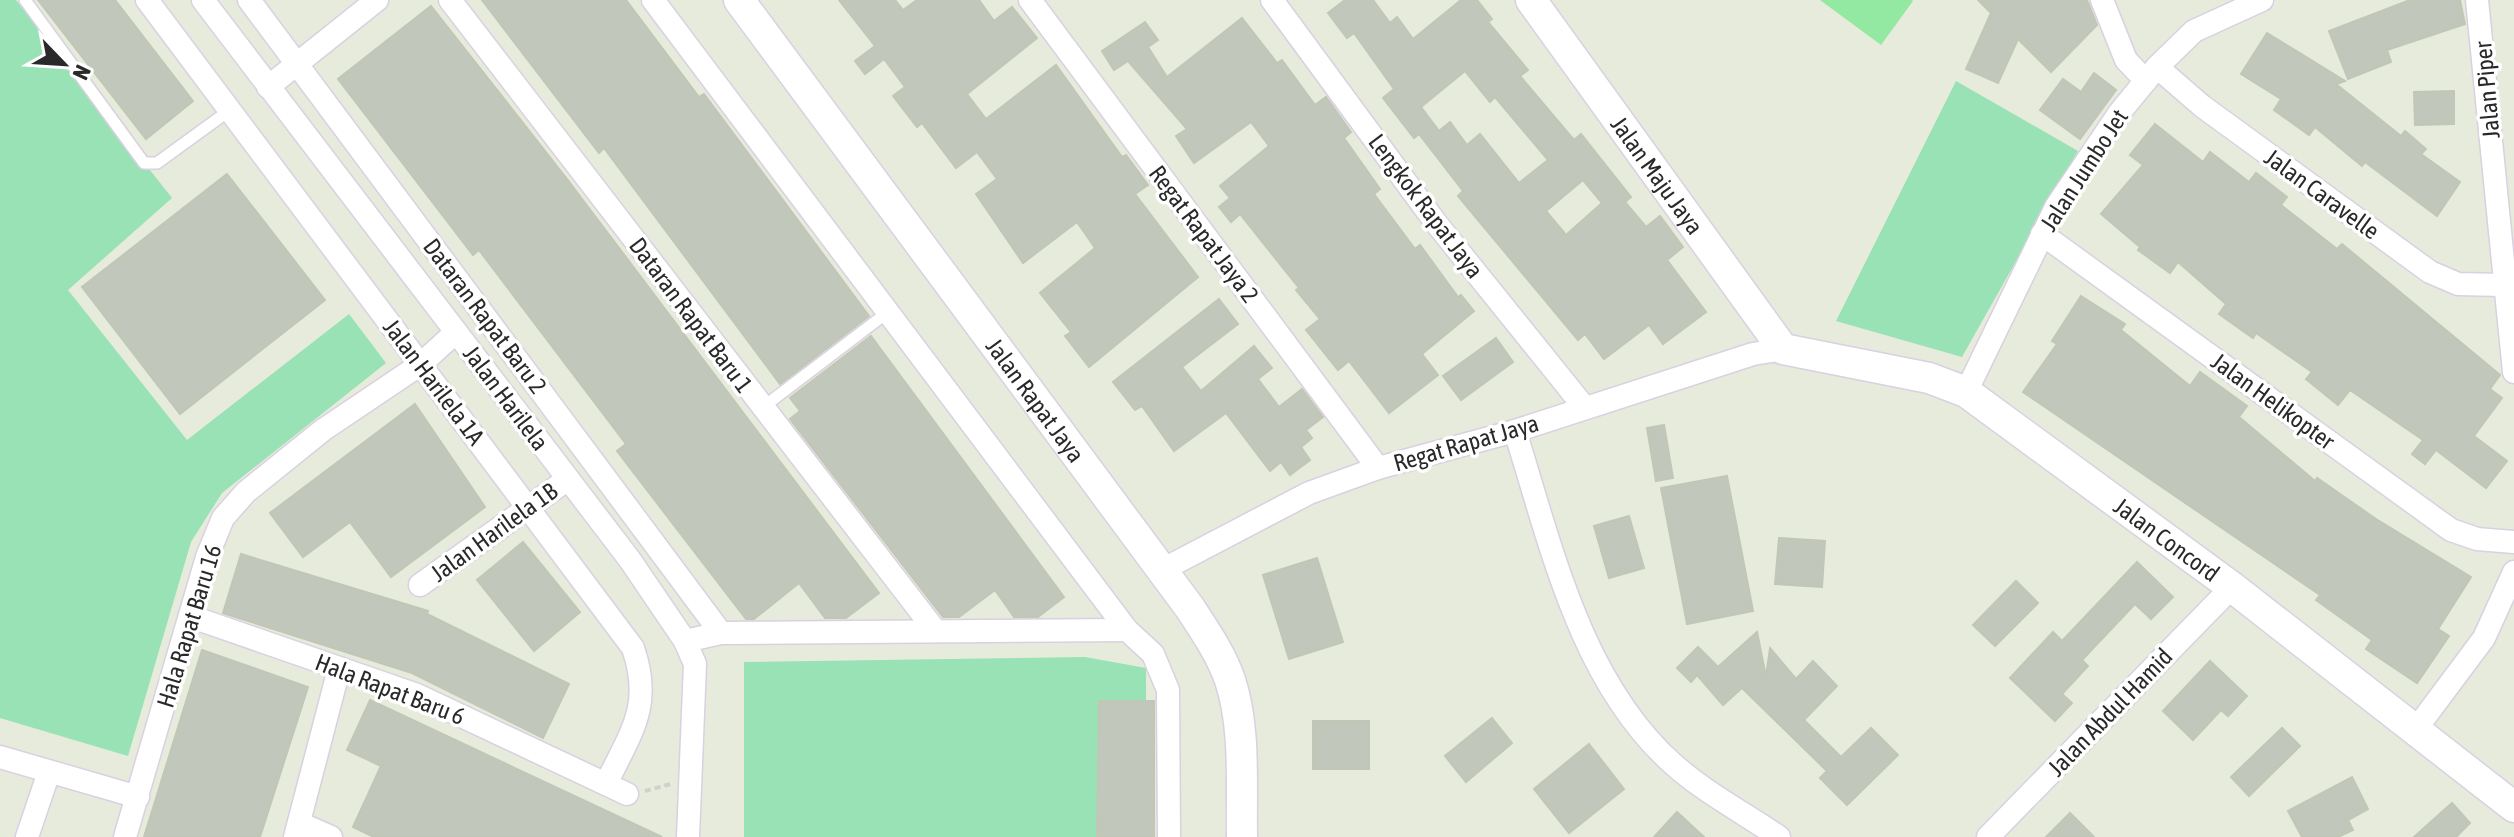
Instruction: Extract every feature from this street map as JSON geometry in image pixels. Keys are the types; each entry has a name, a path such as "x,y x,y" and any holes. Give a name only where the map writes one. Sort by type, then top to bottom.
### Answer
{"street":[{"name":"Jalan Harilela 1A","path":"147,0 633,648 642,675 643,694 635,723 606,784"},
{"name":"Jalan Harilela","path":"203,0 630,560 685,641 695,664 688,837"},
{"name":"Dataran Rapat Baru 2","path":"249,0 721,633"},
{"path":"268,87 377,0"},
{"name":"Dataran Rapat Baru 1","path":"450,0 934,629"},
{"path":"653,0 1127,630 1153,654 1168,690 1169,837"},
{"name":"Jalan Rapat Jaya","path":"739,0 1162,570 1215,646 1230,681 1239,729 1242,837"},
{"name":"Regat Rapat Jaya 2","path":"1030,0 1378,468"},
{"name":"Lengkok Rapat Jaya","path":"1272,0 1436,223 1585,408"},
{"name":"Jalan Maju Jaya","path":"1531,0 1783,349"},
{"name":"Jalan Caravelle","path":"2102,0 2126,60 2202,106 2430,272 2458,284 2503,285"},
{"name":"Jalan Jumbo Jet","path":"1966,392 2042,234 2080,169 2151,74 2194,31 2262,0"},
{"name":"Jalan Piper","path":"2477,0 2514,372"},
{"name":"Jalan Helikopter","path":"2042,234 2451,530 2477,539 2514,542"},
{"name":"Hala Rapat Baru 16","path":"125,837 192,617 207,557 223,518 246,492 323,430 421,364 456,332"},
{"name":"Regat Rapat Jaya","path":"1162,570 1309,493 1378,468 1515,431 1753,354 1783,349"},
{"name":"Jalan Concord","path":"1783,349 1929,378 1966,392 2232,587 2514,807"},
{"path":"1515,431 1577,628 1621,703 1672,764 1779,837"},
{"name":"Jalan Harilela 1B","path":"420,585 568,479"},
{"path":"2416,729 2484,638 2514,572"},
{"name":"Jalan Abdul Hamid","path":"1988,837 2232,587"},
{"name":"Hala Rapat Baru 6","path":"192,617 417,695 627,794"},
{"path":"685,641 721,633 934,629 1127,630"},
{"path":"331,837 297,830 339,669"},
{"path":"0,757 138,797"},
{"path":"27,837 49,772"}],"lane":[{"path":"25,0 144,163 157,163 230,110"},
{"path":"762,408 889,312"}],"path":[{"path":"627,794 688,779"}],"green space":[{"path":"0,0 16,0 172,198 68,290 187,440 349,314 386,363 222,493 191,542 128,756 0,718"},
{"path":"1820,0 1912,0 1913,1 1881,45"},
{"path":"1956,81 2078,151 1962,357 1836,321"},
{"path":"1085,657 1146,668 1146,837 744,837 744,662"}],"building":[{"path":"38,0 115,0 193,101 146,139"},
{"path":"482,0 626,0 699,97 704,94 869,316 780,384 604,148 599,153"},
{"path":"839,0 895,0 903,10 917,0 979,0 994,21 1012,7 1037,38 967,94 986,119 1056,65 1122,157 1126,155 1148,185 1135,194 1198,277 1089,367 1065,336 1071,332 1040,293 1095,248 1077,222 1023,263 976,194 997,179 977,152 956,168 922,123 917,127 893,96 905,87 884,59 865,74 855,61 875,46"},
{"path":"1345,0 1373,0 1390,23 1397,17 1413,39 1461,0 1477,0 1492,19 1488,22 1528,70 1520,76 1574,140 1581,134 1631,197 1625,202 1646,227 1660,216 1683,247 1667,260 1706,312 1663,344 1649,325 1604,359 1585,334 1578,340 1458,196 1463,191 1419,134 1414,138 1383,98 1394,89 1354,33 1347,38 1328,13","holes":["1465,71 1490,102 1495,97 1548,160 1519,183 1480,134 1467,145 1450,122 1439,131 1421,107","1583,180 1602,203 1566,235 1546,211"]},
{"path":"1978,0 2087,0 2097,25 2051,72 2018,39 1998,83 1966,69 1991,13"},
{"path":"2410,0 2460,0 2465,24 2387,50 2391,62 2348,79 2329,31"},
{"path":"431,6 567,179 879,593 846,618 825,618 799,583 754,619 746,619 617,451 626,444 479,250 473,255 338,79"},
{"path":"1242,18 1277,63 1282,60 1315,105 1326,97 1351,132 1344,138 1380,189 1374,194 1415,249 1420,245 1458,297 1461,295 1474,311 1422,354 1438,375 1389,413 1349,361 1338,370 1306,330 1320,319 1296,290 1299,288 1240,214 1231,222 1219,207 1230,198 1220,186 1269,146 1251,122 1194,163 1176,136 1187,129 1128,61 1114,70 1102,51 1145,22 1158,40 1148,47 1167,77"},
{"path":"2267,33 2345,81 2336,84 2401,136 2405,131 2426,149 2421,154 2460,182 2437,216 2365,162 2362,166 2315,127 2309,135 2274,110 2281,99 2241,74"},
{"path":"2094,73 2116,90 2080,139 2040,110 2063,79 2081,92"},
{"path":"2454,91 2454,124 2415,125 2414,92"},
{"path":"2155,124 2203,162 2210,152 2249,182 2256,173 2287,197 2281,205 2337,249 2342,244 2500,375 2490,389 2502,398 2474,436 2507,461 2486,488 2436,450 2425,464 2412,454 2423,440 2350,390 2338,405 2306,379 2312,372 2256,333 2253,338 2219,314 2226,304 2178,262 2170,273 2138,250 2140,247 2101,214 2143,165 2130,155"},
{"path":"227,174 325,300 180,414 82,287"},
{"path":"2081,296 2125,324 2121,330 2190,386 2200,372 2247,406 2239,417 2315,481 2317,478 2376,519 2471,577 2438,629 2449,636 2417,683 2366,649 2372,640 2316,600 2320,595 2023,392 2057,344 2052,341"},
{"path":"1219,299 1238,324 1182,367 1201,391 1254,346 1272,368 1258,379 1279,407 1302,389 1323,417 1306,430 1312,438 1301,447 1310,460 1290,475 1281,462 1270,471 1226,413 1174,451 1142,406 1135,410 1113,382"},
{"path":"871,336 1064,597 1038,617 1014,617 995,590 959,617 943,617 790,419 800,411 790,398"},
{"path":"1496,338 1513,362 1461,400 1443,376"},
{"path":"415,404 485,507 391,577 350,522 303,557 270,513"},
{"path":"1664,425 1673,478 1656,481 1647,428"},
{"path":"1727,476 1753,611 1687,624 1661,488"},
{"path":"1629,516 1644,568 1609,578 1594,526"},
{"path":"1779,538 1825,541 1822,587 1775,584"},
{"path":"523,542 580,612 534,651 477,580"},
{"path":"241,554 428,611 427,614 569,684 543,738 412,673 223,613"},
{"path":"1317,558 1343,642 1289,659 1263,575"},
{"path":"2137,562 2173,597 2151,619 2135,604 2082,660 2088,666 2062,694 2072,703 2055,721 2010,678 2053,632 2062,641"},
{"path":"2016,581 2038,603 1995,646 1973,625"},
{"path":"1757,632 1766,677 1770,648 1796,679 1813,661 1837,686 1804,720 1841,757 1871,728 1898,755 1847,805 1820,778 1827,771 1742,688 1723,705 1697,675 1691,682 1677,668 1698,647 1718,667"},
{"path":"202,650 308,687 260,837 144,837"},
{"path":"2210,661 2247,696 2228,716 2221,710 2193,740 2163,711"},
{"path":"370,700 662,837 374,837 353,827 381,766 347,750"},
{"path":"1099,701 1154,701 1154,837 1097,837"},
{"path":"1492,718 1512,743 1466,782 1445,756"},
{"path":"1313,721 1369,721 1369,769 1313,769"},
{"path":"2282,728 2300,746 2249,796 2231,777"},
{"path":"1589,744 1624,789 1569,833 1534,789"},
{"path":"2352,777 2368,809 2348,820 2353,830 2338,837 2302,837 2288,811"},
{"path":"2452,803 2470,823 2456,837 2414,837"},
{"path":"1677,812 1704,837 1654,837"},
{"path":"2070,813 2094,837 2046,837"}]}
